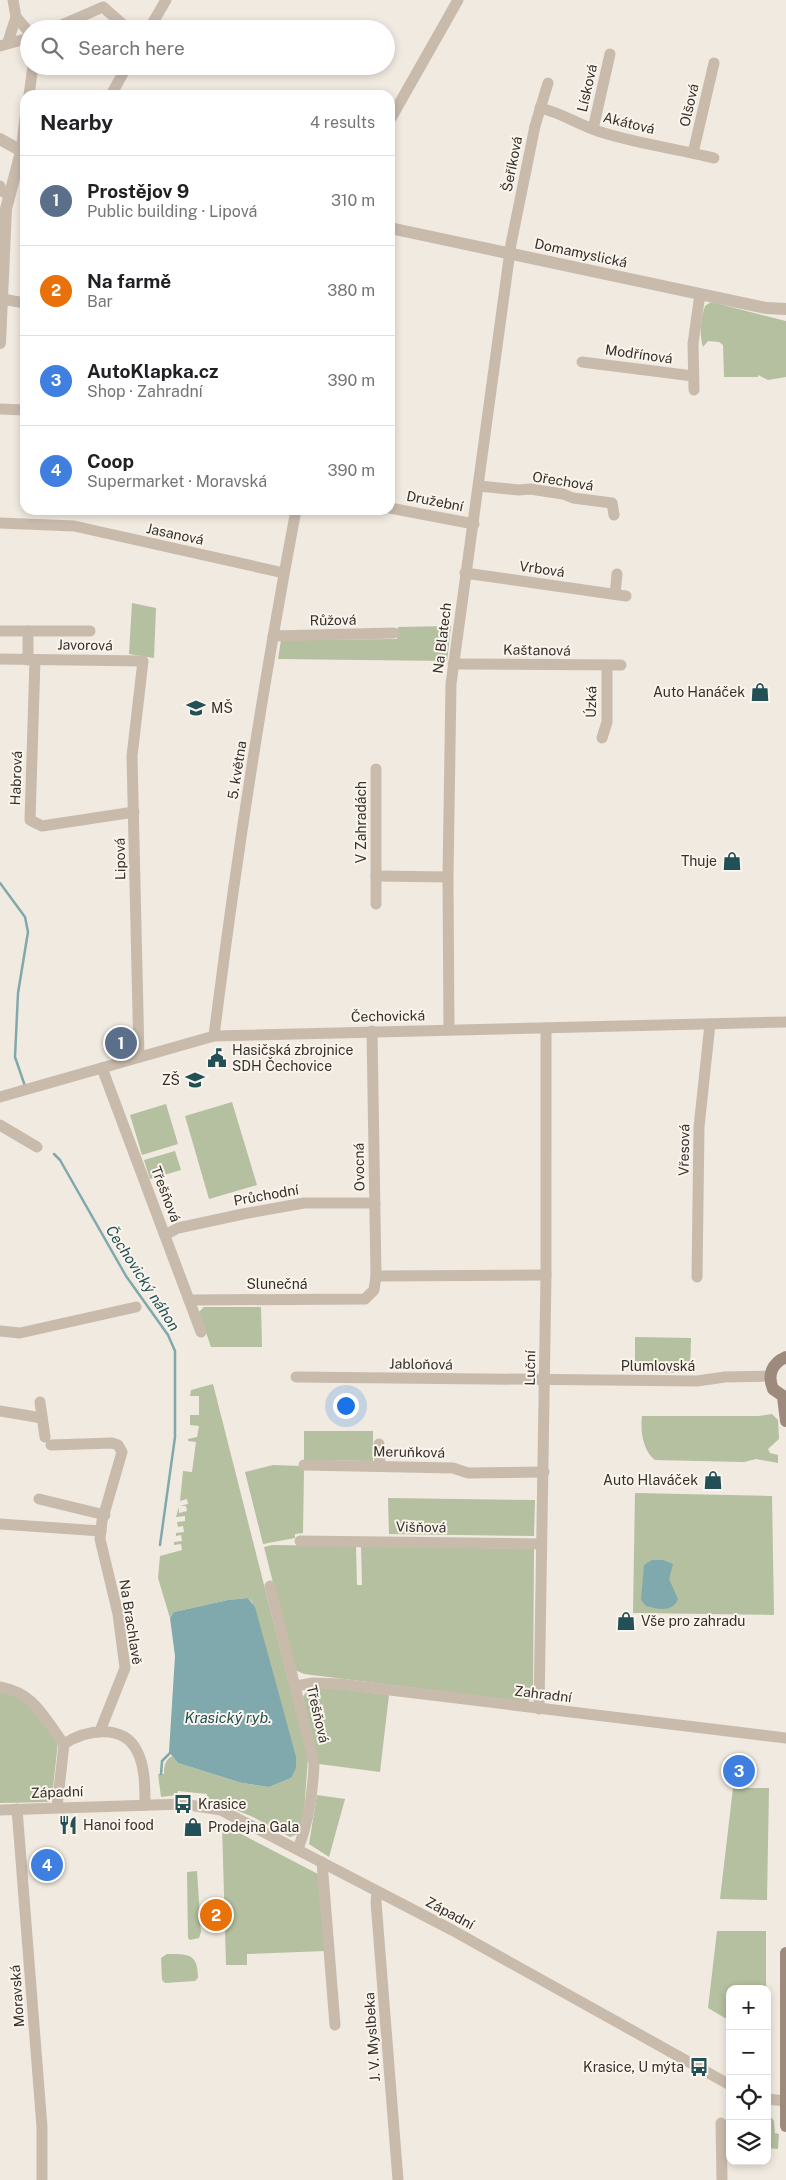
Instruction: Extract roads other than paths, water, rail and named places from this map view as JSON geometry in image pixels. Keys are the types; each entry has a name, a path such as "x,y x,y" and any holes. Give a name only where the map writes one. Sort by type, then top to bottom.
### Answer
{"main road":[{"path":"786,1351 786,1357 774,1364 770,1376 773,1389 784,1398 786,1421"},
{"path":"786,1953 786,2126"}],"street":[{"path":"13,0 16,17 20,22"},
{"path":"154,20 166,0"},
{"path":"395,111 458,0"},
{"path":"73,20 103,7 118,20"},
{"path":"4,44 16,17"},
{"path":"4,44 20,40"},
{"name":"Lísková","path":"593,129 610,54"},
{"name":"Olšová","path":"693,153 714,63"},
{"path":"30,90 32,75"},
{"path":"114,90 122,75"},
{"name":"Šeříková","path":"510,253 540,108 548,83"},
{"name":"Akátová","path":"540,108 560,112 593,129 714,158"},
{"path":"0,139 20,150"},
{"path":"0,343 6,209 3,191 20,158"},
{"name":"Domamyslická","path":"395,229 766,308 786,310"},
{"name":"Na Blatech","path":"449,1030 448,877 453,664 465,573 474,524 510,253"},
{"name":"Modřínová","path":"694,390 694,330 700,294"},
{"path":"2,298 20,302"},
{"name":"Domamyslická","path":"766,308 786,318"},
{"name":"Modřínová","path":"582,362 693,376"},
{"path":"0,409 20,410"},
{"name":"Ořechová","path":"479,486 519,490 530,489 563,494 573,498 614,503"},
{"name":"Družební","path":"395,509 474,524"},
{"name":"5. května","path":"214,1036 228,924 273,636 295,515"},
{"name":"Jasanová","path":"0,523 74,526 284,573"},
{"name":"Vrbová","path":"465,573 620,595 617,574"},
{"name":"Javorová","path":"0,631 90,631"},
{"path":"28,631 32,660"},
{"name":"Růžová","path":"273,636 394,633"},
{"name":"Javorová","path":"0,659 143,661"},
{"name":"Habrová","path":"32,660 30,820 42,826 134,812"},
{"name":"Lipová","path":"139,1056 132,756 143,661"},
{"name":"Kaštanová","path":"453,664 620,666"},
{"name":"Úzká","path":"602,738 607,722 607,665"},
{"name":"V Zahradách","path":"376,769 376,904"},
{"name":"V Zahradách","path":"376,876 448,877"},
{"name":"Čechovická","path":"0,1097 214,1036 786,1022"},
{"name":"Vřesová","path":"697,1277 699,1127 710,1024"},
{"name":"Luční","path":"539,1709 545,1381 546,1028"},
{"name":"Ovocná","path":"365,1299 374,1290 376,1276 372,1031"},
{"name":"Třešňová","path":"102,1068 201,1332"},
{"path":"0,1125 37,1147"},
{"name":"Průchodní","path":"165,1235 178,1228 287,1206 314,1203 375,1203"},
{"path":"376,1276 546,1275"},
{"name":"Slunečná","path":"189,1300 365,1299"},
{"path":"0,1331 20,1333 136,1307"},
{"name":"Plumlovská","path":"545,1381 701,1381 740,1376 770,1376"},
{"name":"Jabloňová","path":"296,1377 545,1381"},
{"path":"0,1410 42,1418 40,1402"},
{"name":"Na Brachlavě","path":"42,1418 48,1441 112,1443 120,1447 122,1455 100,1539 118,1614 125,1668 124,1676 100,1731"},
{"path":"379,1444 380,1466"},
{"name":"Meruňková","path":"304,1466 453,1468 468,1473 544,1472"},
{"path":"39,1500 105,1515"},
{"path":"0,1524 101,1531"},
{"name":"Višňová","path":"300,1541 541,1544"},
{"name":"Třešňová","path":"270,1586 314,1763 314,1783 307,1827 298,1850"},
{"name":"Zahradní","path":"296,1686 313,1683 340,1684 786,1738"},
{"path":"0,1687 14,1690 30,1699 64,1744 57,1807"},
{"path":"64,1744 81,1734 100,1731 124,1738 137,1750 144,1781 145,1804"},
{"name":"Západní","path":"0,1810 145,1804 183,1804 220,1810 452,1930 726,2083"},
{"name":"Moravská","path":"17,1809 42,2127 42,2180"},
{"path":"322,1862 335,2025"},
{"name":"J. V. Myslbeka","path":"377,1892 376,1902 398,2180"},
{"path":"771,2100 786,2102"},
{"path":"722,2122 722,2180"}],"water":[{"path":"652,1560 663,1560 673,1564 669,1579 678,1599 669,1608 660,1609 646,1606 641,1600 644,1565"},
{"name":"Krasický ryb.","path":"248,1598 255,1607 296,1756 296,1768 291,1778 269,1787 242,1783 178,1763 169,1752 175,1656 170,1618 174,1612 228,1600"}],"waterway":[{"name":"Čechovický náhon","path":"0,883 25,917 28,932 18,993 15,1057 25,1086"},
{"name":"Čechovický náhon","path":"54,1154 60,1160 126,1276 168,1335 175,1351 175,1437 160,1545"},
{"name":"Čechovický náhon","path":"161,1774 162,1761 171,1752"}],"place":[{"name":"Auto Hanáček","path":"760,692"},
{"name":"MŠ","path":"196,708"},
{"name":"Thuje","path":"732,861"},
{"name":"Prostějov 9","path":"121,1043"},
{"name":"Hasičská zbrojnice SDH Čechovice","path":"217,1058"},
{"name":"ZŠ","path":"195,1080"},
{"name":"Auto Hlaváček","path":"713,1480"},
{"name":"Vše pro zahradu","path":"626,1621"},
{"name":"AutoKlapka.cz","path":"739,1771"},
{"name":"Krasice","path":"183,1804"},
{"name":"Hanoi food","path":"68,1825"},
{"name":"Prodejna Gala","path":"193,1827"},
{"name":"Coop","path":"47,1865"},
{"name":"Na farmě","path":"216,1915"},
{"name":"Krasice, U mýta","path":"699,2067"}]}
